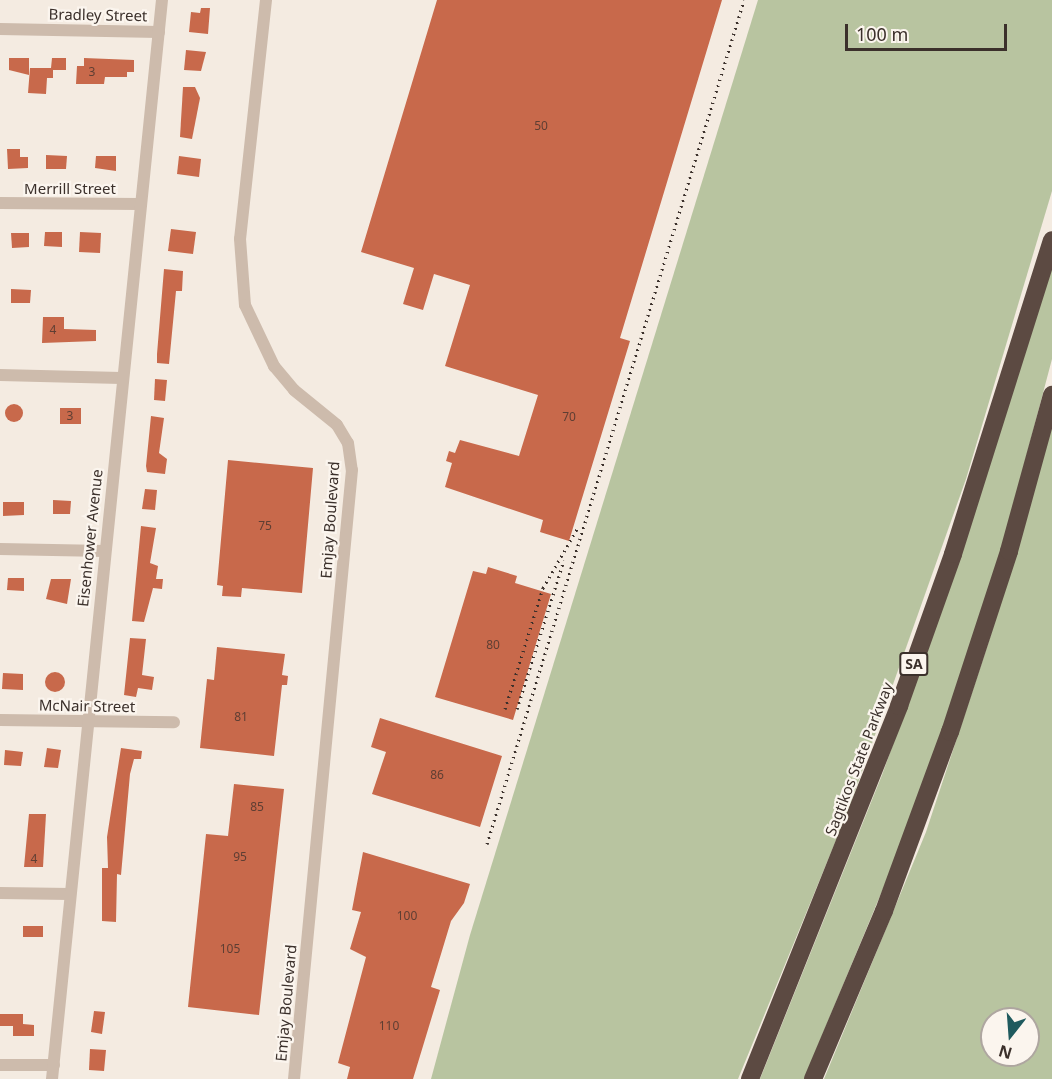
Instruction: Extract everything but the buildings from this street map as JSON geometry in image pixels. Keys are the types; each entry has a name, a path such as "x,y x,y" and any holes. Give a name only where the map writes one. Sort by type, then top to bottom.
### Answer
{"highway":[{"name":"Sagtikos State Parkway","path":"750,1079 899,706 953,554 1052,240"},
{"path":"813,1079 884,911 950,732 1009,550 1052,394"}],"street":[{"name":"Eisenhower Avenue","path":"52,1079 121,378 162,0"},
{"name":"Emjay Boulevard","path":"266,0 240,239 245,305 274,366 294,390 337,425 348,443 352,470 294,1079"},
{"name":"Bradley Street","path":"0,29 159,32"},
{"name":"Merrill Street","path":"0,203 140,204"},
{"path":"0,375 121,378"},
{"path":"0,549 105,550"},
{"name":"McNair Street","path":"0,720 174,722"},
{"path":"0,893 70,894"},
{"path":"0,1065 54,1065"}],"green space":[{"path":"758,0 1052,0 1052,191 966,479 848,811 738,1079 431,1079 470,935"},
{"path":"1052,266 1052,359 997,567 926,785 804,1079 760,1079 882,775 960,558"},
{"path":"1052,424 1052,1079 824,1079 926,832 988,644"}],"railway":[{"path":"487,844 744,0"},
{"path":"505,709 543,588 577,529"},
{"path":"517,709 564,560"}]}
